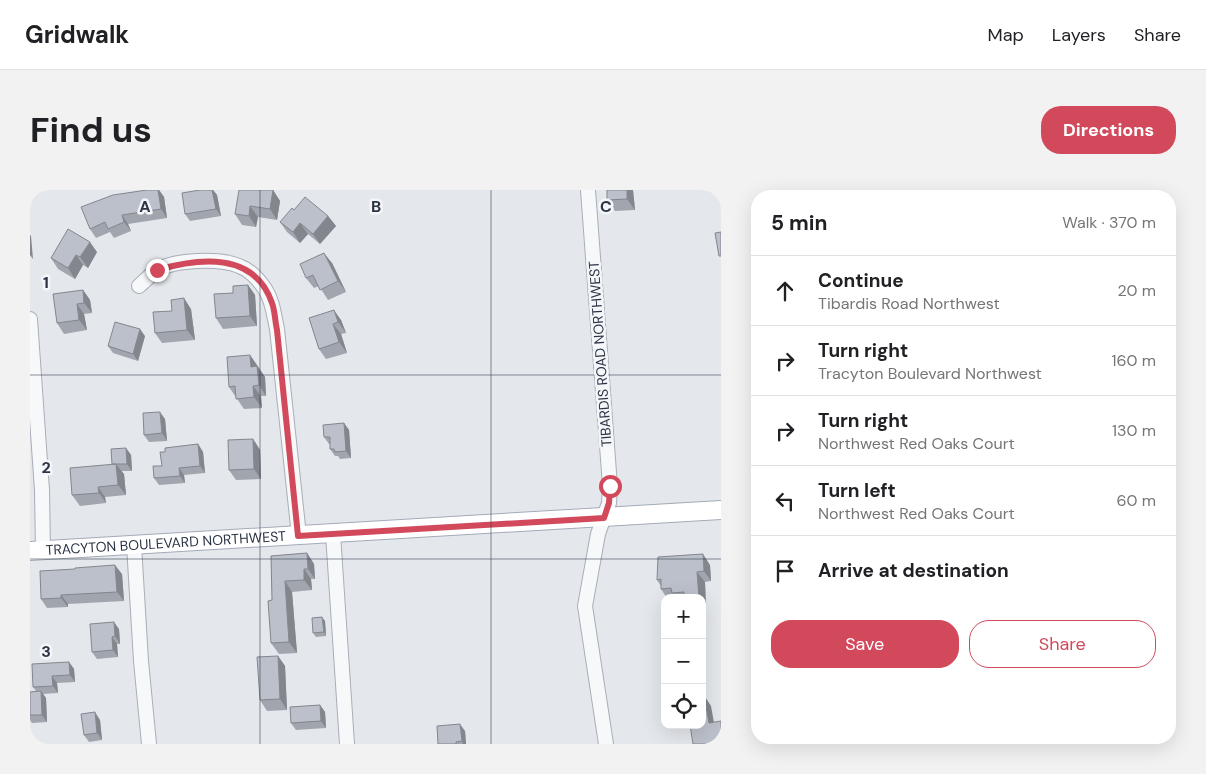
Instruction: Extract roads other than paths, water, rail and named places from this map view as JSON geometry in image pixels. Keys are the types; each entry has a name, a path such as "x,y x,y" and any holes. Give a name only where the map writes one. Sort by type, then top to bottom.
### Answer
{"main road":[{"name":"TRACYTON BOULEVARD NORTHWEST","path":"37,551 721,510"}],"street":[{"name":"TIBARDIS ROAD NORTHWEST","path":"588,190 610,486 609,503 598,534 585,606 606,744"},
{"path":"139,286 157,270 181,263 201,261 224,262 240,266 252,274 266,289 272,304 277,330 298,536"},
{"path":"30,319 42,490 37,551"},
{"path":"333,534 347,744"},
{"path":"134,545 141,661 149,744"}]}
